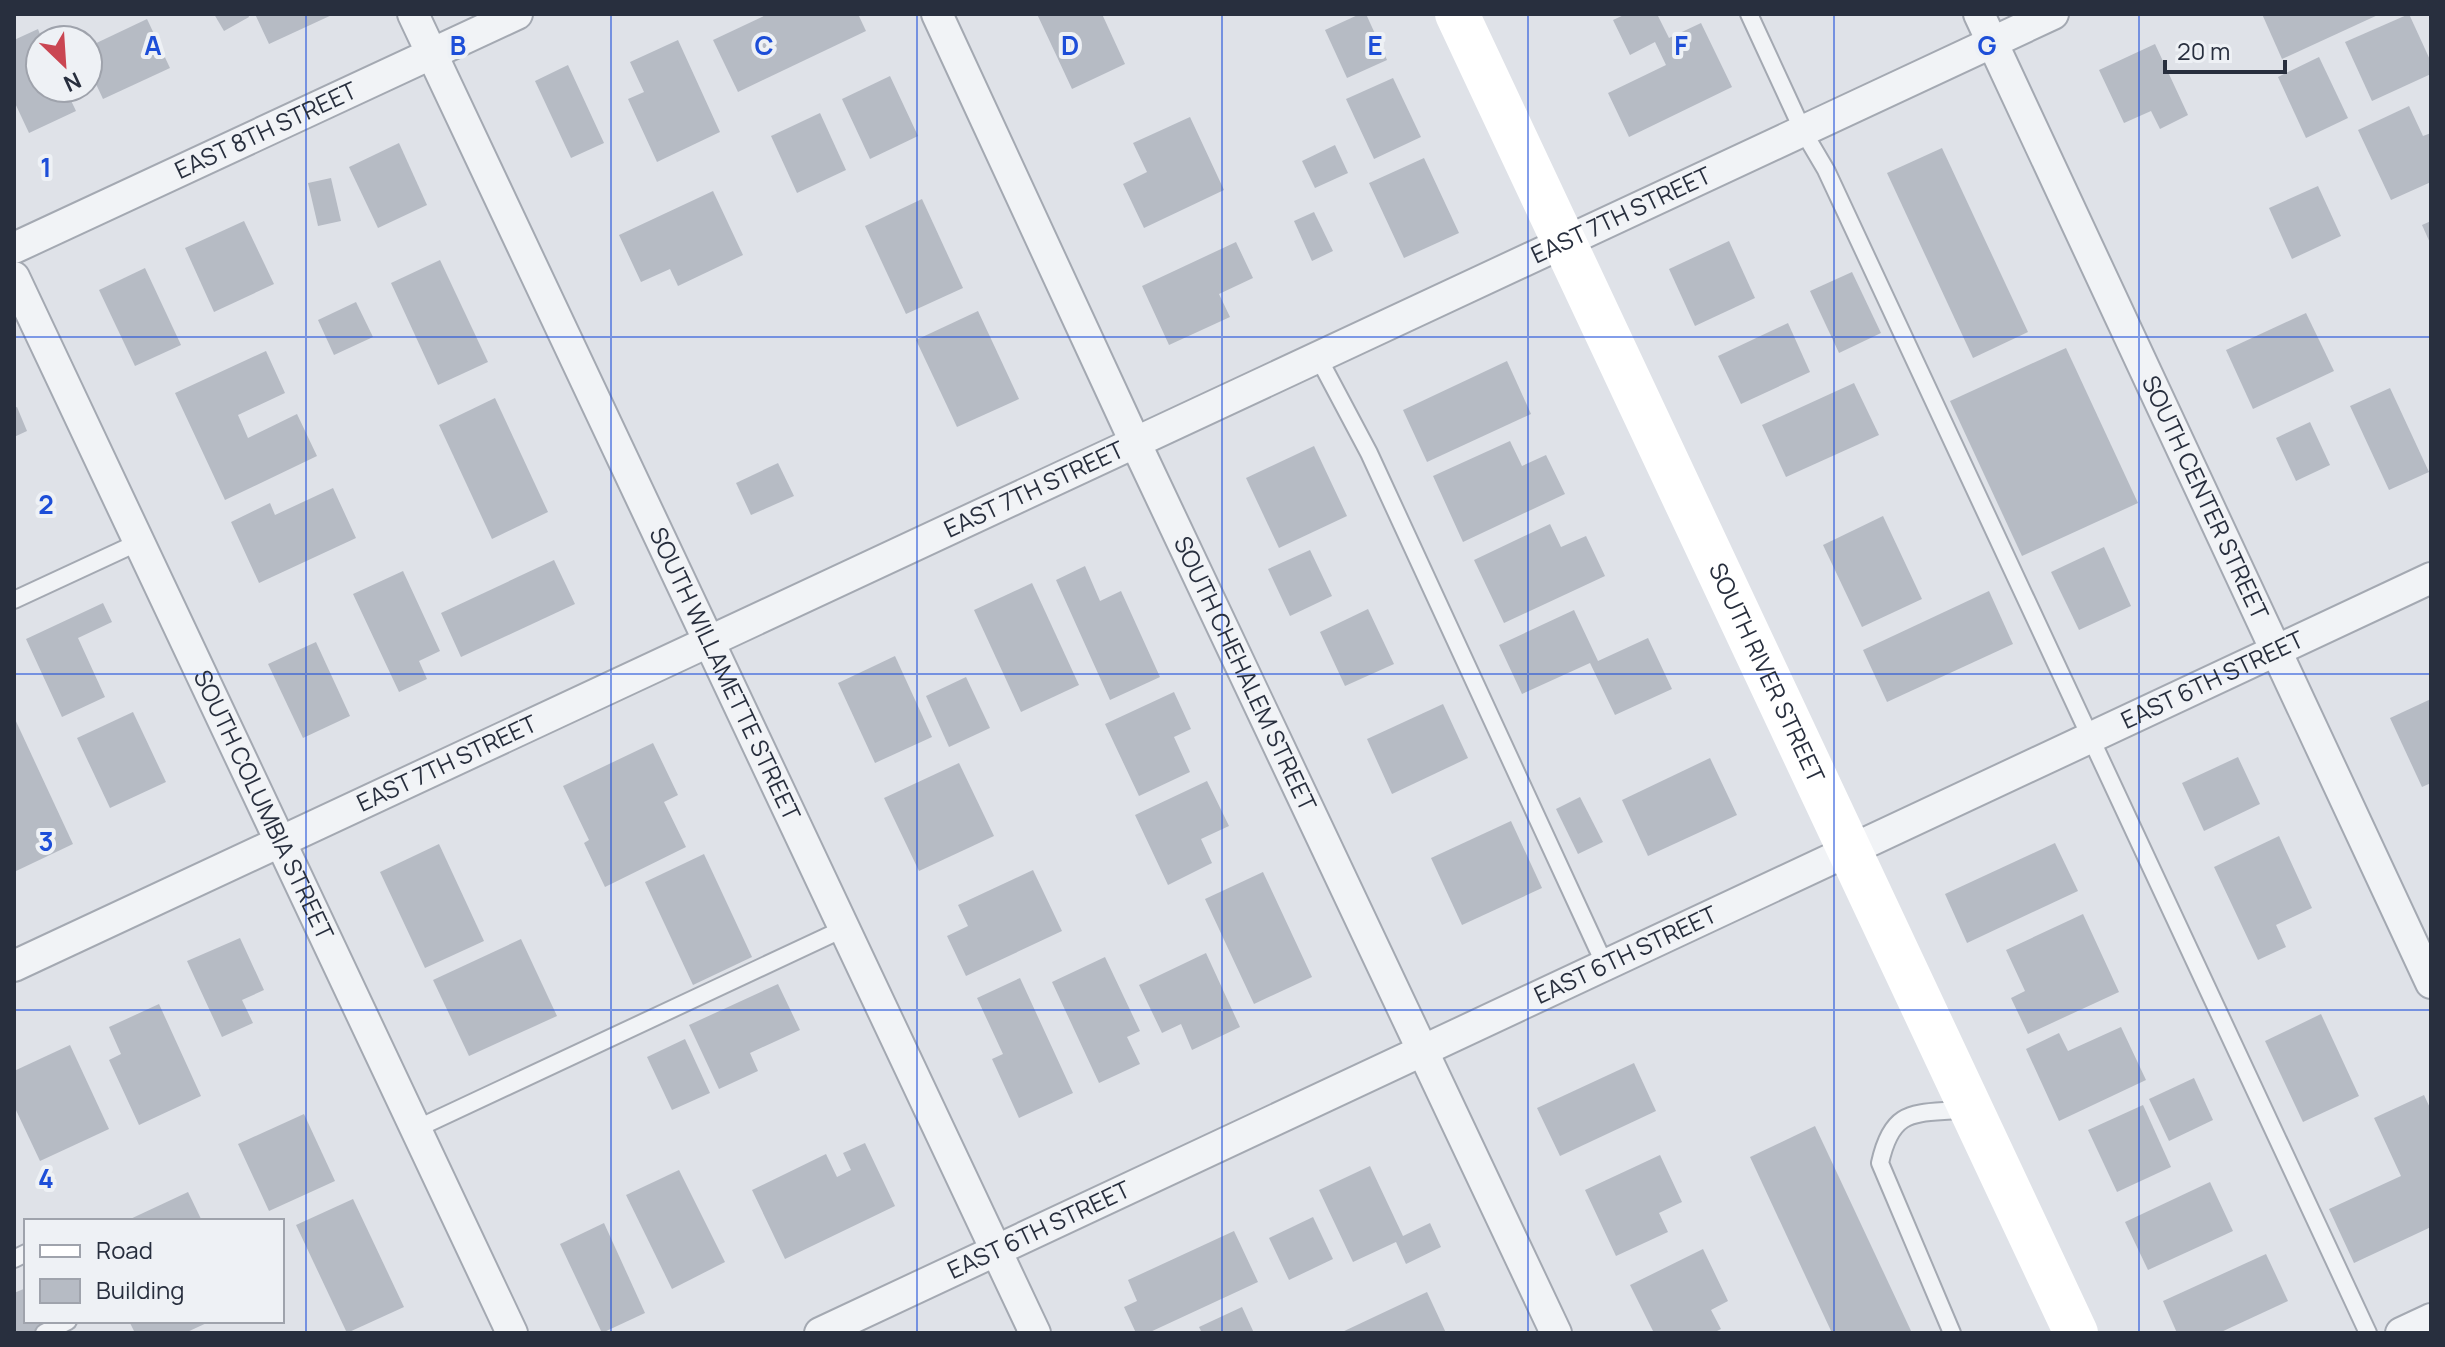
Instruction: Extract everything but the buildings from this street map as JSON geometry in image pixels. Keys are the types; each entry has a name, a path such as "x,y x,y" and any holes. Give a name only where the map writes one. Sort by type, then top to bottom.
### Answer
{"street":[{"name":"SOUTH WILLAMETTE STREET","path":"413,14 1035,1333"},
{"name":"EAST 8TH STREET","path":"14,248 517,14"},
{"name":"SOUTH CHEHALEM STREET","path":"937,14 1135,442 1556,1333"},
{"name":"SOUTH RIVER STREET","path":"1457,14 2076,1333"},
{"name":"SOUTH CENTER STREET","path":"1979,14 2431,983"},
{"name":"EAST 7TH STREET","path":"14,966 2053,14"},
{"name":"SOUTH COLUMBIA STREET","path":"14,277 512,1333"},
{"name":"EAST 6TH STREET","path":"820,1333 2431,578"},
{"path":"2401,1333 2431,1319"}],"lane":[{"path":"1749,14 1803,131 1826,170 2368,1333"},
{"path":"1318,357 1369,453 1605,965"},
{"path":"14,600 139,542"},
{"path":"416,1129 845,928"},
{"path":"1952,1333 1880,1163 1886,1134 1903,1117 1971,1108"},
{"path":"44,1333 64,1323"}]}
